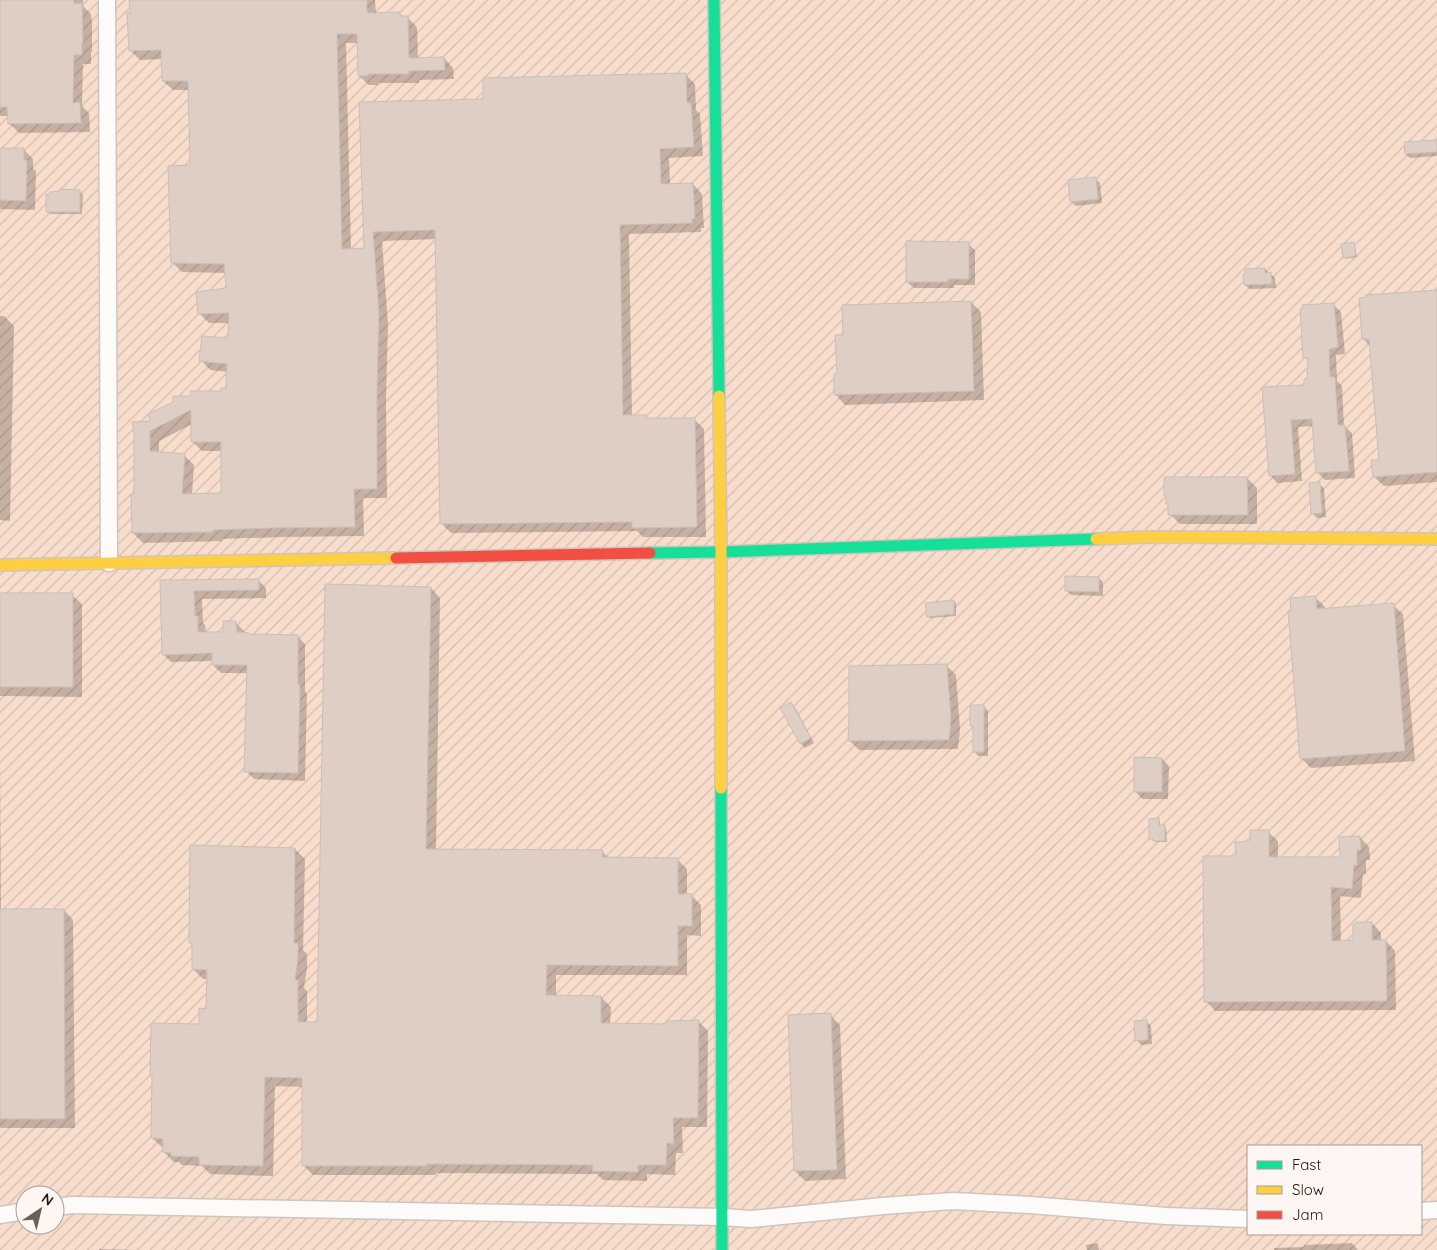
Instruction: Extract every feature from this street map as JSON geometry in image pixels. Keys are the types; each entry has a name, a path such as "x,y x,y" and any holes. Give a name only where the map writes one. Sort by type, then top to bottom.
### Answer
{"street":[{"path":"107,0 109,563"},
{"path":"714,0 721,552 722,1250"},
{"path":"0,565 721,552 1149,537 1437,539"},
{"path":"65,1206 83,1205 751,1219 953,1201 1166,1216 1247,1219"},
{"path":"1422,1211 1437,1210"},
{"path":"0,1215 15,1213"}],"shaded area":[{"path":"0,0 1437,0 1437,1250 0,1250"}],"building":[{"path":"0,0 74,0 74,4 82,3 82,55 74,55 73,103 80,102 81,123 8,124 7,107 0,107"},
{"path":"129,0 367,0 367,13 399,12 401,16 408,16 409,58 444,57 445,70 409,71 409,74 368,74 368,76 358,76 357,34 337,34 342,249 364,248 359,102 483,99 483,78 686,73 687,103 691,103 694,147 660,149 661,184 693,183 695,219 692,219 692,223 620,225 623,415 646,415 646,418 695,418 697,527 632,528 632,522 440,524 435,230 373,232 379,313 377,489 354,489 355,527 132,533 131,495 134,494 134,433 132,422 150,421 148,414 173,402 173,396 191,396 190,391 221,391 221,388 226,388 227,364 199,361 202,336 228,338 229,313 198,314 196,292 226,288 224,264 171,263 168,166 190,165 188,81 162,81 161,50 129,51 127,13 130,13","holes":["191,410 191,442 221,442 221,493 182,494 185,454 150,451 150,431"]},
{"path":"1437,140 1437,152 1405,154 1404,142"},
{"path":"0,148 24,148 24,160 27,160 26,201 0,200"},
{"path":"1096,177 1098,199 1070,202 1068,180"},
{"path":"60,189 80,190 80,212 46,212 46,194 60,191"},
{"path":"906,241 969,242 969,279 948,279 948,282 906,282"},
{"path":"1354,242 1356,256 1343,258 1341,244"},
{"path":"1265,268 1265,273 1271,272 1272,284 1244,285 1243,274 1245,274 1245,269"},
{"path":"1437,290 1437,472 1373,477 1371,460 1379,460 1369,339 1362,339 1359,298 1366,297 1365,295"},
{"path":"971,301 974,391 834,395 834,374 837,373 835,335 843,335 842,305"},
{"path":"1334,303 1338,347 1329,349 1330,377 1335,377 1338,425 1345,425 1349,471 1316,473 1312,419 1291,420 1295,474 1269,476 1262,387 1304,385 1304,379 1307,379 1308,358 1303,358 1300,309 1303,309 1302,305"},
{"path":"1164,477 1247,477 1248,515 1168,515 1168,504 1166,504 1166,496 1164,496"},
{"path":"1320,482 1322,513 1311,514 1309,483"},
{"path":"1065,576 1099,577 1099,592 1065,591"},
{"path":"259,579 259,590 194,591 195,616 198,616 198,632 223,632 223,621 236,621 237,632 298,635 298,685 300,685 298,773 244,772 247,665 212,665 212,653 162,655 160,580"},
{"path":"325,584 431,587 426,849 603,850 602,857 678,858 678,894 692,894 692,926 678,926 678,966 547,965 546,995 601,996 601,1023 666,1024 667,1021 699,1020 698,1118 673,1118 674,1144 667,1143 666,1165 638,1165 638,1172 592,1171 593,1165 427,1164 427,1166 302,1166 302,1078 265,1077 263,1166 199,1165 199,1157 171,1156 171,1153 163,1152 163,1139 151,1138 151,1023 199,1024 199,1008 206,1009 207,970 192,969 192,943 189,943 190,845 295,848 294,943 298,943 295,980 298,980 298,1022 317,1022"},
{"path":"0,593 73,593 73,687 0,687"},
{"path":"1316,596 1317,609 1394,603 1405,751 1300,759 1288,611 1291,611 1290,598"},
{"path":"954,600 954,614 927,617 925,603"},
{"path":"947,664 951,718 949,740 848,741 849,666"},
{"path":"791,702 811,738 800,744 780,708"},
{"path":"970,705 984,705 984,752 973,752 973,726 970,726"},
{"path":"1134,757 1162,758 1162,792 1134,792"},
{"path":"1159,818 1159,825 1165,825 1165,841 1153,841 1153,839 1149,839 1149,819"},
{"path":"1250,830 1269,830 1269,857 1340,857 1339,837 1360,836 1361,850 1357,850 1357,865 1354,865 1352,889 1331,887 1332,941 1353,940 1353,924 1356,924 1356,922 1372,922 1372,940 1386,940 1387,1001 1204,1002 1203,856 1236,856 1235,842 1250,841"},
{"path":"0,909 64,909 65,1119 0,1119"},
{"path":"831,1013 837,1170 794,1171 788,1015"},
{"path":"1147,1020 1148,1040 1135,1041 1134,1021"}],"traffic: fast":[{"path":"714,0 719,396"},
{"path":"650,553 1096,539"},
{"path":"721,788 722,1250"}],"traffic: slow":[{"path":"719,396 721,788"},
{"path":"1096,539 1149,537 1437,539"},
{"path":"0,565 396,558"}],"traffic: jam":[{"path":"396,558 650,553"}]}
